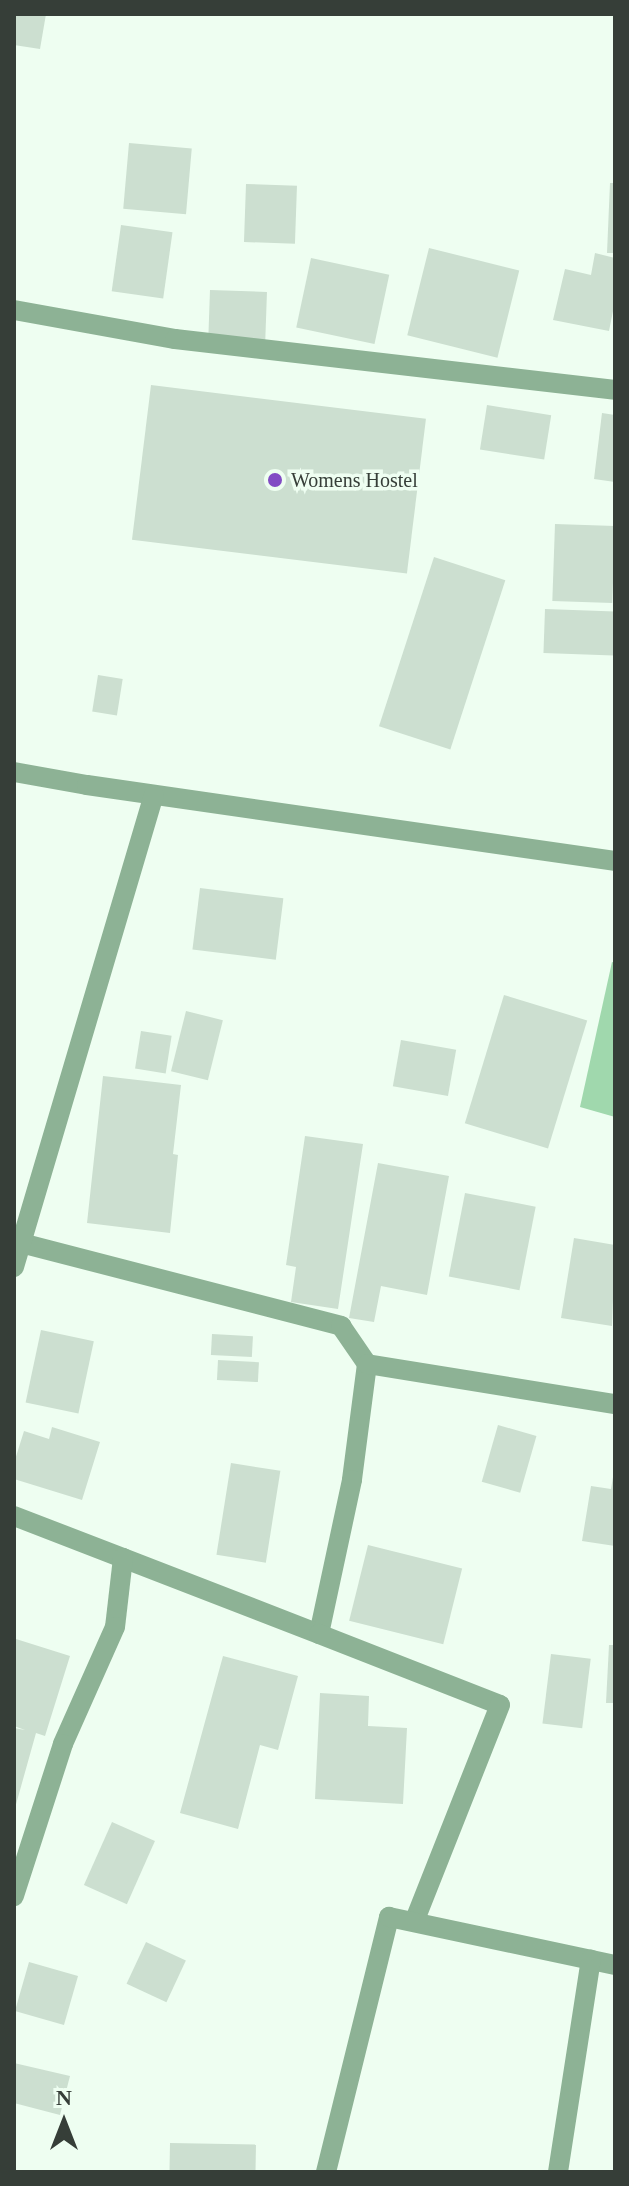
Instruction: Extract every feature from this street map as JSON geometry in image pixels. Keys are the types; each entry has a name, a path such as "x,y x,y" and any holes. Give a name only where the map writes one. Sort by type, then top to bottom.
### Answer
{"street":[{"path":"14,310 175,339 615,390"},
{"path":"14,772 615,861"},
{"path":"14,1267 154,795"},
{"path":"21,1243 341,1326 367,1364 352,1480 319,1634"},
{"path":"367,1364 615,1404"},
{"path":"14,1516 500,1705 414,1922"},
{"path":"14,1896 63,1744 115,1627 123,1558"},
{"path":"326,2172 389,1917 615,1965"},
{"path":"558,2172 591,1960"}],"green space":[{"path":"612,962 615,963 615,1117 580,1107"}],"building":[{"path":"14,14 46,14 40,49 14,45"},
{"path":"129,143 192,148 186,214 123,209"},
{"path":"610,183 615,183 615,253 607,253"},
{"path":"246,184 297,186 295,244 244,242"},
{"path":"121,225 172,232 163,299 112,291"},
{"path":"429,248 519,270 497,358 407,335"},
{"path":"595,253 615,258 615,301 609,331 553,320 565,269 591,275"},
{"path":"311,258 389,275 374,344 296,327"},
{"path":"210,290 267,292 265,341 208,339"},
{"name":"Womens Hostel","path":"151,385 426,419 407,574 132,540"},
{"path":"487,405 551,415 544,460 480,449"},
{"path":"602,413 615,415 615,482 594,479"},
{"path":"555,524 615,526 612,603 552,601"},
{"path":"434,557 505,580 450,749 379,726"},
{"path":"545,609 615,611 613,655 543,653"},
{"path":"98,675 123,679 117,715 92,712"},
{"path":"200,888 283,898 276,960 192,950"},
{"path":"504,995 587,1020 548,1149 465,1123"},
{"path":"186,1011 223,1020 208,1080 171,1071"},
{"path":"141,1031 172,1036 166,1073 135,1069"},
{"path":"401,1040 456,1050 448,1096 393,1086"},
{"path":"103,1076 181,1085 173,1154 178,1155 170,1233 87,1223"},
{"path":"305,1136 363,1144 338,1309 291,1302 296,1267 286,1265"},
{"path":"378,1163 449,1176 427,1295 381,1286 374,1322 349,1318"},
{"path":"465,1193 536,1207 519,1290 449,1276"},
{"path":"574,1238 615,1245 612,1326 561,1318"},
{"path":"41,1330 94,1341 78,1414 26,1402"},
{"path":"212,1334 253,1336 252,1357 211,1355"},
{"path":"218,1360 259,1362 258,1382 217,1380"},
{"path":"498,1425 536,1436 520,1493 482,1482"},
{"path":"52,1427 100,1442 82,1500 14,1479 14,1463 24,1431 49,1439"},
{"path":"231,1463 280,1471 266,1563 216,1555"},
{"path":"613,1477 615,1546 582,1541 591,1486 611,1489"},
{"path":"368,1545 462,1568 443,1644 349,1621"},
{"path":"16,1639 70,1656 45,1736 36,1733 15,1808 14,1728 25,1730 14,1726"},
{"path":"609,1645 615,1645 615,1703 606,1703"},
{"path":"551,1654 591,1659 582,1728 542,1723"},
{"path":"223,1656 298,1676 278,1750 260,1745 238,1829 180,1813"},
{"path":"320,1693 369,1696 368,1726 407,1728 403,1804 315,1799"},
{"path":"112,1822 155,1841 127,1904 84,1885"},
{"path":"146,1942 186,1961 166,2002 127,1984"},
{"path":"29,1962 78,1976 64,2025 15,2011"},
{"path":"14,2063 70,2076 60,2115 14,2103"},
{"path":"170,2143 256,2145 256,2172 169,2172"}],"place":[{"name":"Womens Hostel","path":"275,480"}]}
